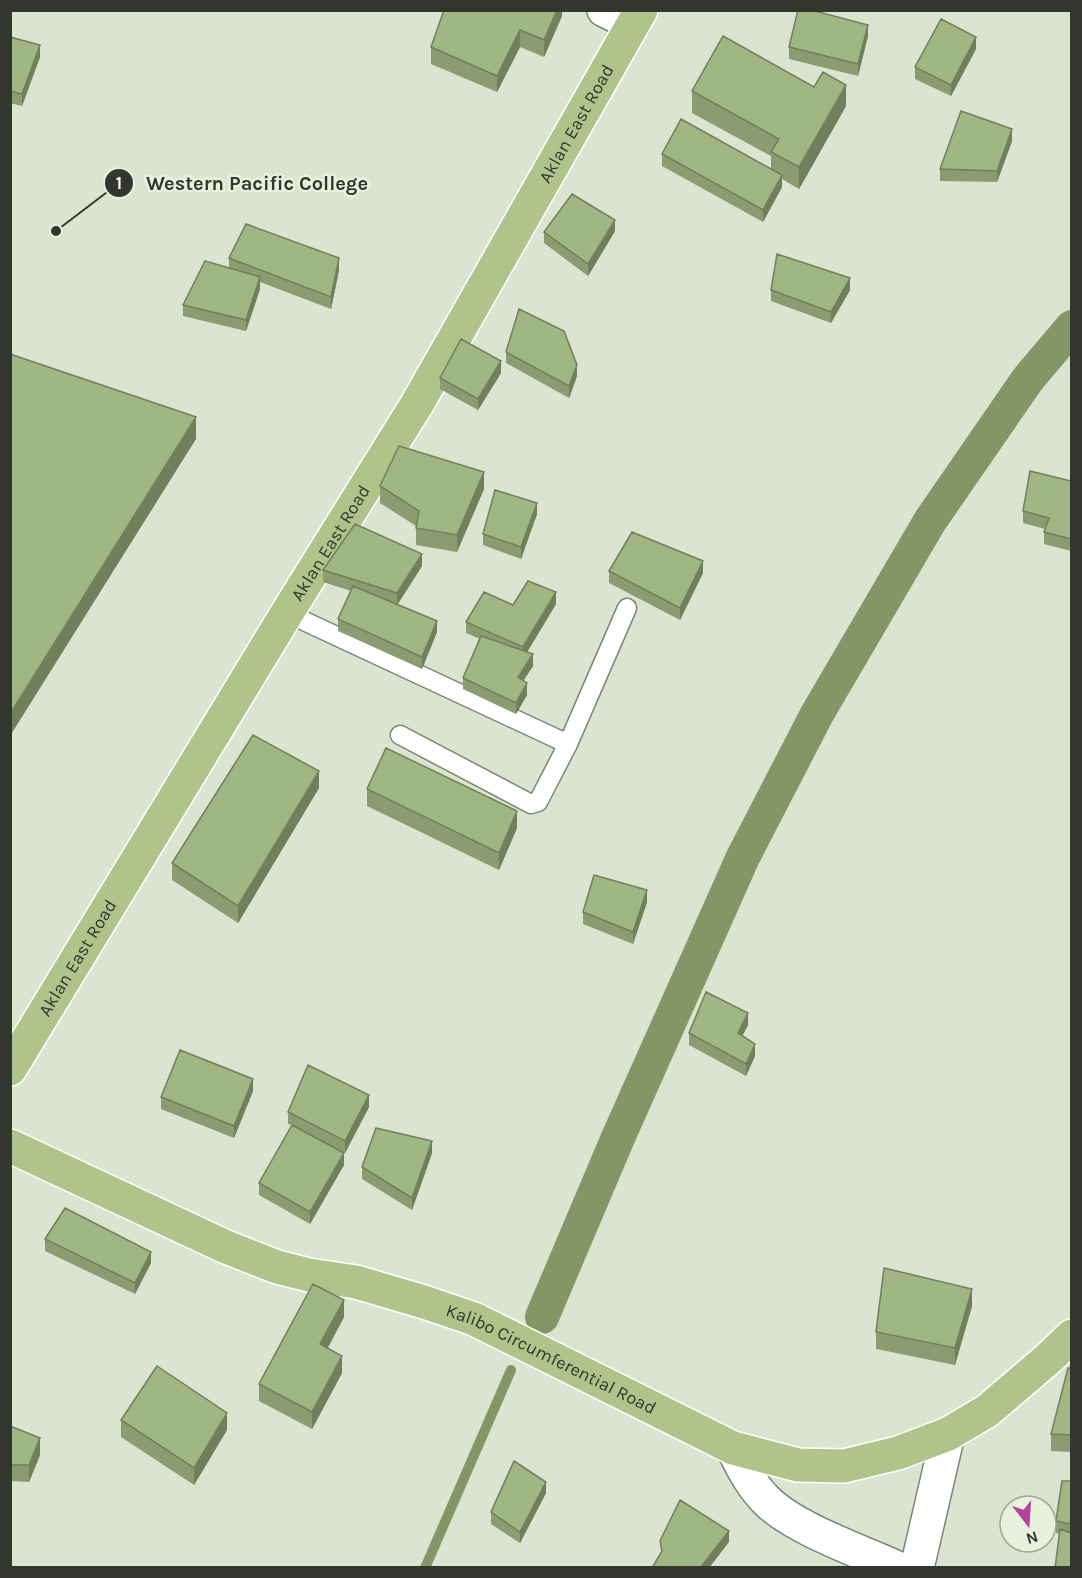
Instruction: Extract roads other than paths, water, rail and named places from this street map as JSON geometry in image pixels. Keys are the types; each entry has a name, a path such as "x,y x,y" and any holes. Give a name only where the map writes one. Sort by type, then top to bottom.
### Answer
{"main road":[{"name":"Aklan East Road","path":"10,1069 417,404 637,17"},
{"name":"Kalibo Circumferential Road","path":"10,1146 226,1247 277,1267 309,1275 356,1282 474,1319 733,1448 798,1465 844,1466 898,1453 948,1434 987,1411 1071,1336"}],"street":[{"path":"604,10 637,17"},
{"path":"917,1568 948,1434"},
{"path":"733,1448 747,1476 768,1502 798,1523 897,1568"}],"lane":[{"path":"400,735 531,804 538,802 568,744 627,608"},
{"path":"287,614 568,744"}],"waterway":[{"path":"542,1317 617,1140 743,857 817,714 930,521 1028,379 1072,327"},
{"path":"425,1568 511,1370"}],"place":[{"name":"Western Pacific College","path":"56,231"}]}
